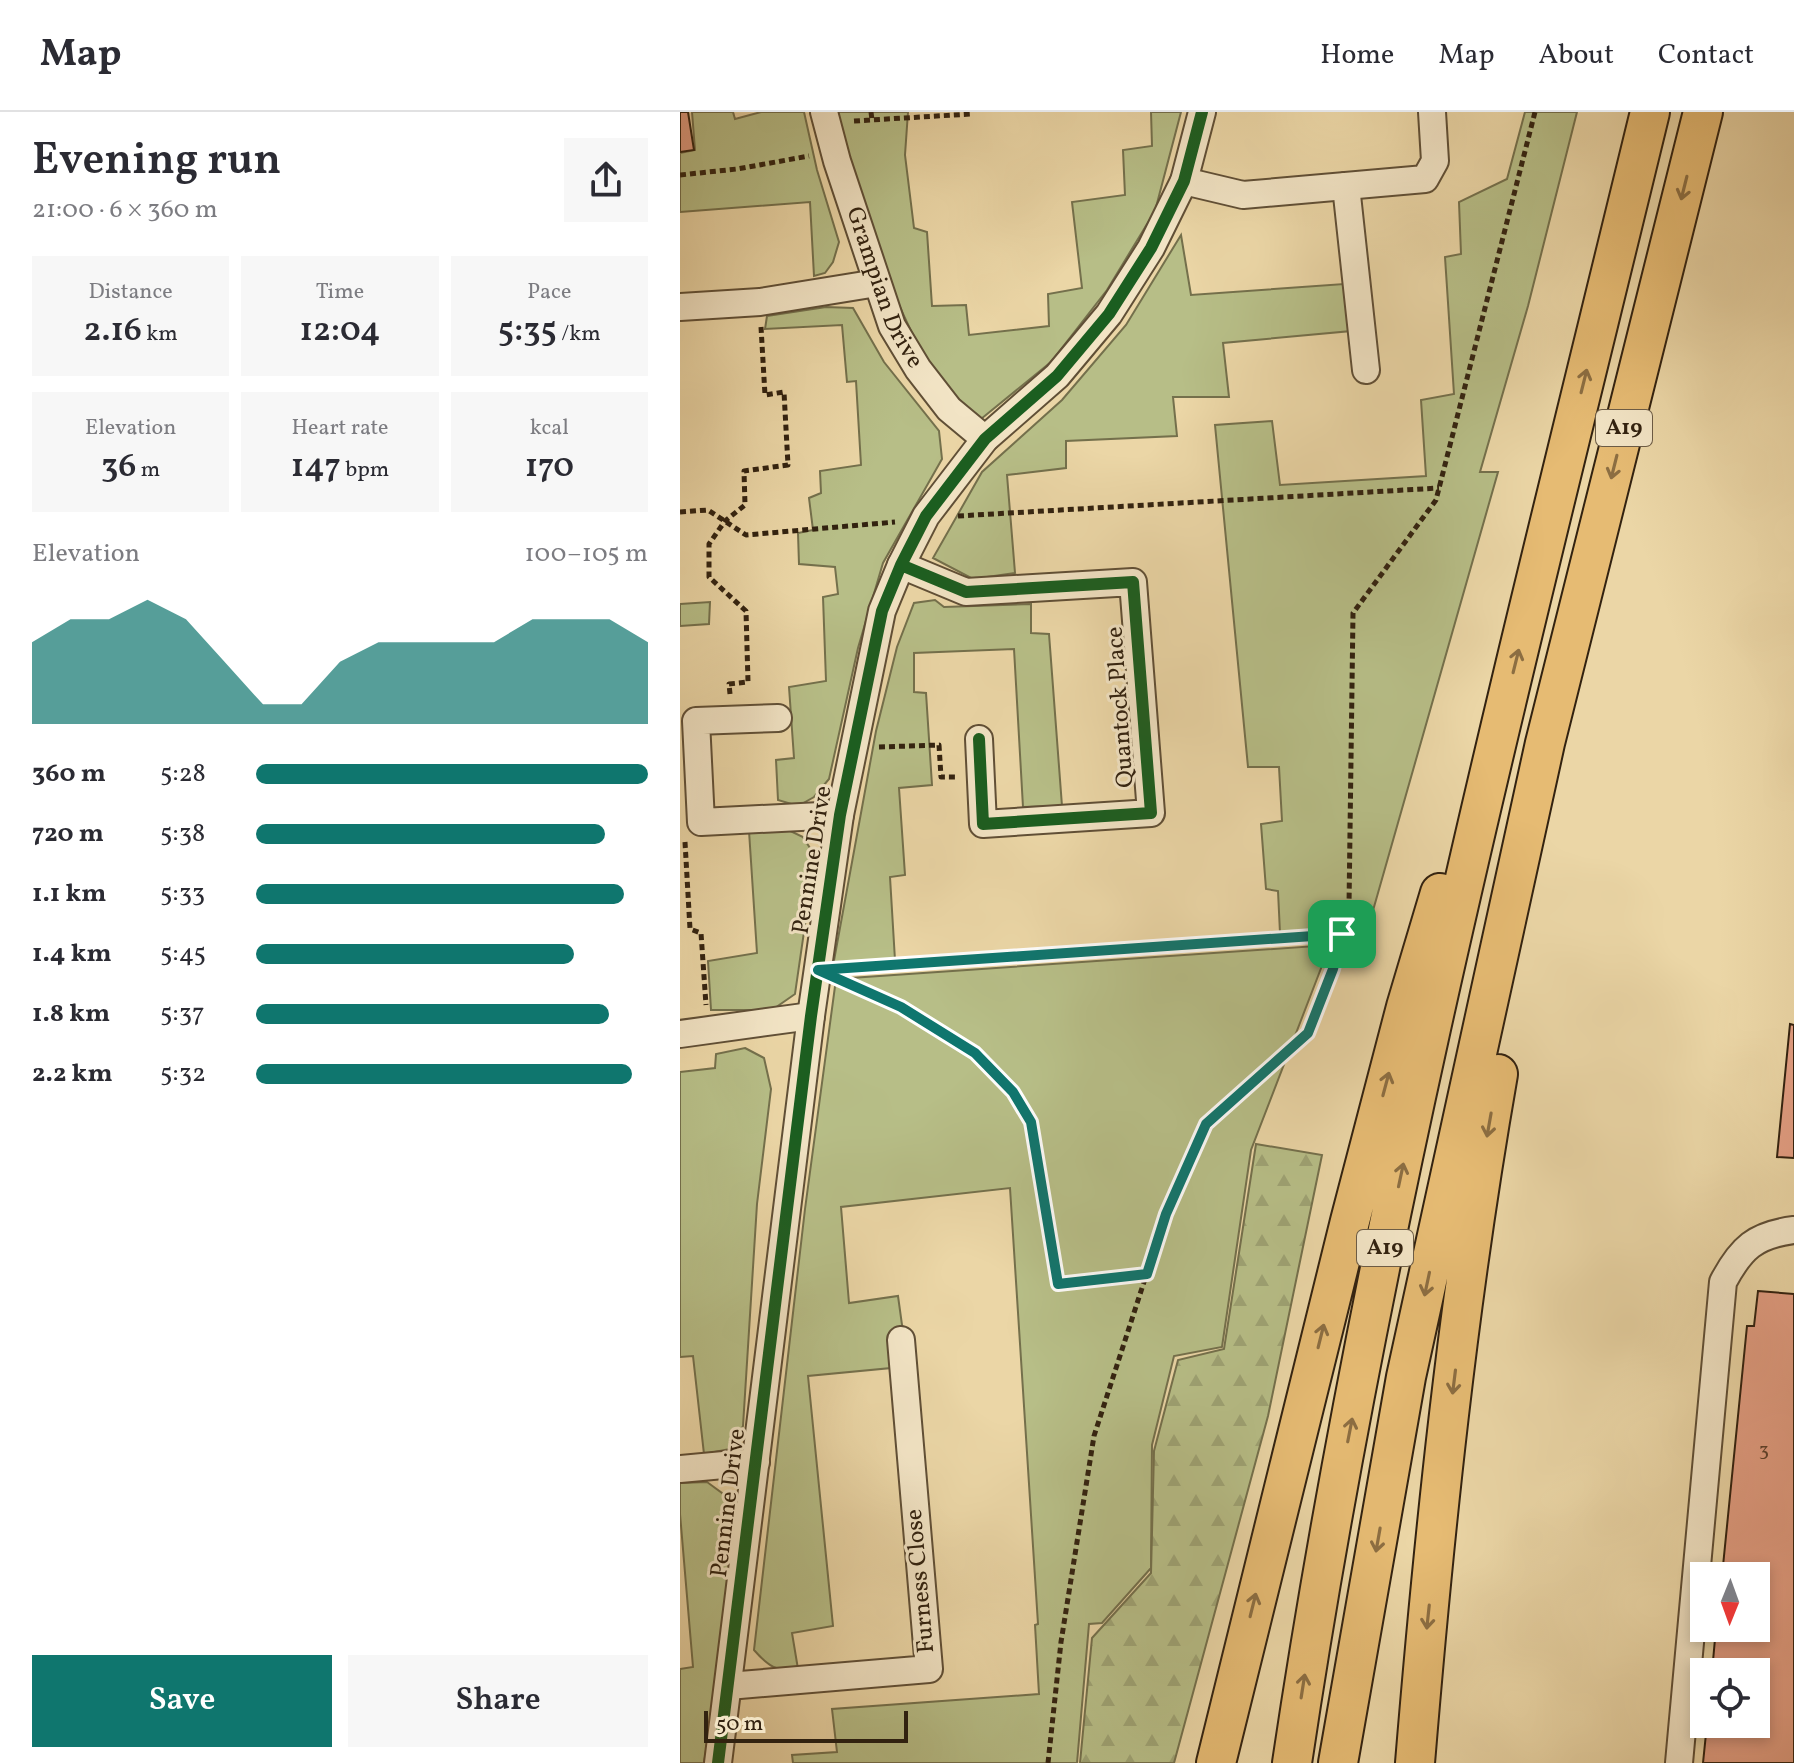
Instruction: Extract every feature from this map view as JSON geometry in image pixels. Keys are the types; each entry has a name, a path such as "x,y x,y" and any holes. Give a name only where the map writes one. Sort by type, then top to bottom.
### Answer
{"highway":[{"name":"A19","path":"1292,1763 1312,1627 1374,1305 1498,736 1650,112"},
{"name":"A19","path":"1338,1763 1406,1377 1545,743 1703,112"},
{"path":"1216,1763 1342,1250 1406,1007 1432,915 1498,736"},
{"path":"1415,1763 1426,1632 1474,1211 1525,933 1545,743"}],"street":[{"name":"Grampian Drive","path":"824,112 892,326 918,369 949,409 985,439"},
{"name":"Pennine Drive","path":"718,1763 811,1016 840,815 882,611 926,516 985,439 1057,376 1109,314 1151,248 1184,181 1202,112"},
{"path":"1184,181 1243,195 1425,179 1435,161 1432,112"},
{"path":"1346,186 1366,370"},
{"path":"680,307 760,302 877,283"},
{"name":"Quantock Place","path":"901,565 966,592 1133,582 1151,813 983,824 979,739"},
{"path":"778,718 696,721 701,822 840,815"},
{"path":"680,1034 811,1016"},
{"path":"1679,1763 1723,1282 1737,1255 1771,1233 1794,1230"},
{"name":"Furness Close","path":"728,1686 929,1669 901,1340"},
{"path":"680,1469 756,1462"}],"path":[{"path":"871,112 872,120"},
{"path":"1048,1763 1061,1642 1094,1436 1166,1214 1206,1124 1308,1033 1333,969 1349,906 1353,613 1436,500 1535,112"},
{"path":"854,121 971,114"},
{"path":"680,175 737,169 818,154"},
{"path":"732,719 729,684 748,682 746,611 709,577 709,544 725,521 745,505 744,471 788,465 784,392 765,395 760,302"},
{"path":"953,516 1440,488"},
{"path":"680,512 708,510 746,535 906,521"},
{"path":"854,747 939,745 941,777 980,775"},
{"path":"701,822 684,830 690,929 701,933 707,1030"},
{"path":"818,970 1342,934"},
{"path":"818,970 901,1007 975,1053 1013,1092 1031,1122 1058,1284 1147,1274"}],"green space":[{"path":"692,112 733,112 735,119 761,112 804,112 817,170 839,242 833,262 825,273 814,276 810,202 680,212 680,153 695,150"},
{"path":"836,112 908,112 905,155 914,228 927,232 932,306 966,305 969,335 1049,326 1048,294 1082,288 1072,202 1125,195 1123,150 1152,146 1151,112 1181,112 1155,211 1107,290 1051,362 981,419 937,376 904,316 866,214"},
{"path":"1525,112 1577,112 1528,306 1480,472 1498,472 1368,928 1280,933 1278,891 1266,889 1261,824 1282,821 1279,767 1248,767 1215,425 1272,421 1280,485 1426,476 1421,400 1454,394 1445,257 1461,254 1459,202 1507,179"},
{"path":"1181,235 1191,295 1344,284 1351,331 1223,343 1229,397 1173,397 1177,436 1066,441 1066,468 1007,475 1015,573 973,579 933,558 982,472 1062,400 1126,325"},
{"path":"826,307 853,308 884,362 939,431 942,459 883,563 858,648 829,779 814,797 798,806 778,800 776,760 794,758 789,687 826,681 823,597 838,594 835,567 799,564 798,533 813,530 809,498 821,493 820,471 861,465 856,381 847,382 842,325 765,329 767,316"},
{"path":"935,600 944,607 1031,604 1031,633 1049,634 1062,806 1023,807 1014,649 914,653 914,692 926,693 932,785 899,788 905,875 890,877 895,960 833,966 876,731 897,647 914,603"},
{"path":"710,602 709,624 680,626 680,604"},
{"path":"782,827 803,837 815,856 795,994 772,1010 711,1010 708,961 757,953 749,831"},
{"path":"1330,945 1251,1150 1222,1347 1174,1356 1152,1445 1151,1568 1102,1623 1089,1624 1077,1763 793,1763 792,1755 837,1752 832,1709 1039,1694 1035,1625 1038,1624 1010,1188 841,1207 849,1303 898,1296 903,1332 889,1333 891,1368 808,1376 833,1626 792,1633 798,1669 773,1667 754,1650 805,1209 836,979"},
{"path":"745,1048 764,1058 771,1089 757,1204 743,1426 730,1449 704,1454 693,1356 680,1357 680,1072 715,1068 716,1054"},
{"path":"1256,1144 1322,1155 1268,1416 1174,1763 1080,1763 1092,1638 1151,1573 1154,1451 1178,1360 1224,1349"},
{"path":"707,1482 726,1496 734,1515 716,1687 704,1763 680,1763 680,1669 693,1667 680,1483"}],"building":[{"path":"680,112 688,112 694,150 680,152"},
{"path":"1790,1024 1794,1025 1794,1158 1777,1157"},
{"path":"1758,1291 1794,1294 1794,1763 1703,1763 1706,1738 1770,1738 1770,1658 1713,1658 1715,1642 1770,1642 1770,1562 1723,1562 1747,1326 1754,1326"}],"cycle path":[{"path":"718,1763 811,1016 840,815 882,611 926,516 985,439 1057,376 1109,314 1151,248 1184,181 1202,112"},
{"path":"901,565 966,592 1133,582 1151,813 983,824 979,739"}],"route":[{"path":"1342,934 1333,969 1308,1033 1206,1124 1166,1214 1147,1274 1058,1284 1031,1122 1013,1092 975,1053 901,1007 818,970 1237,941 1342,934"}]}
